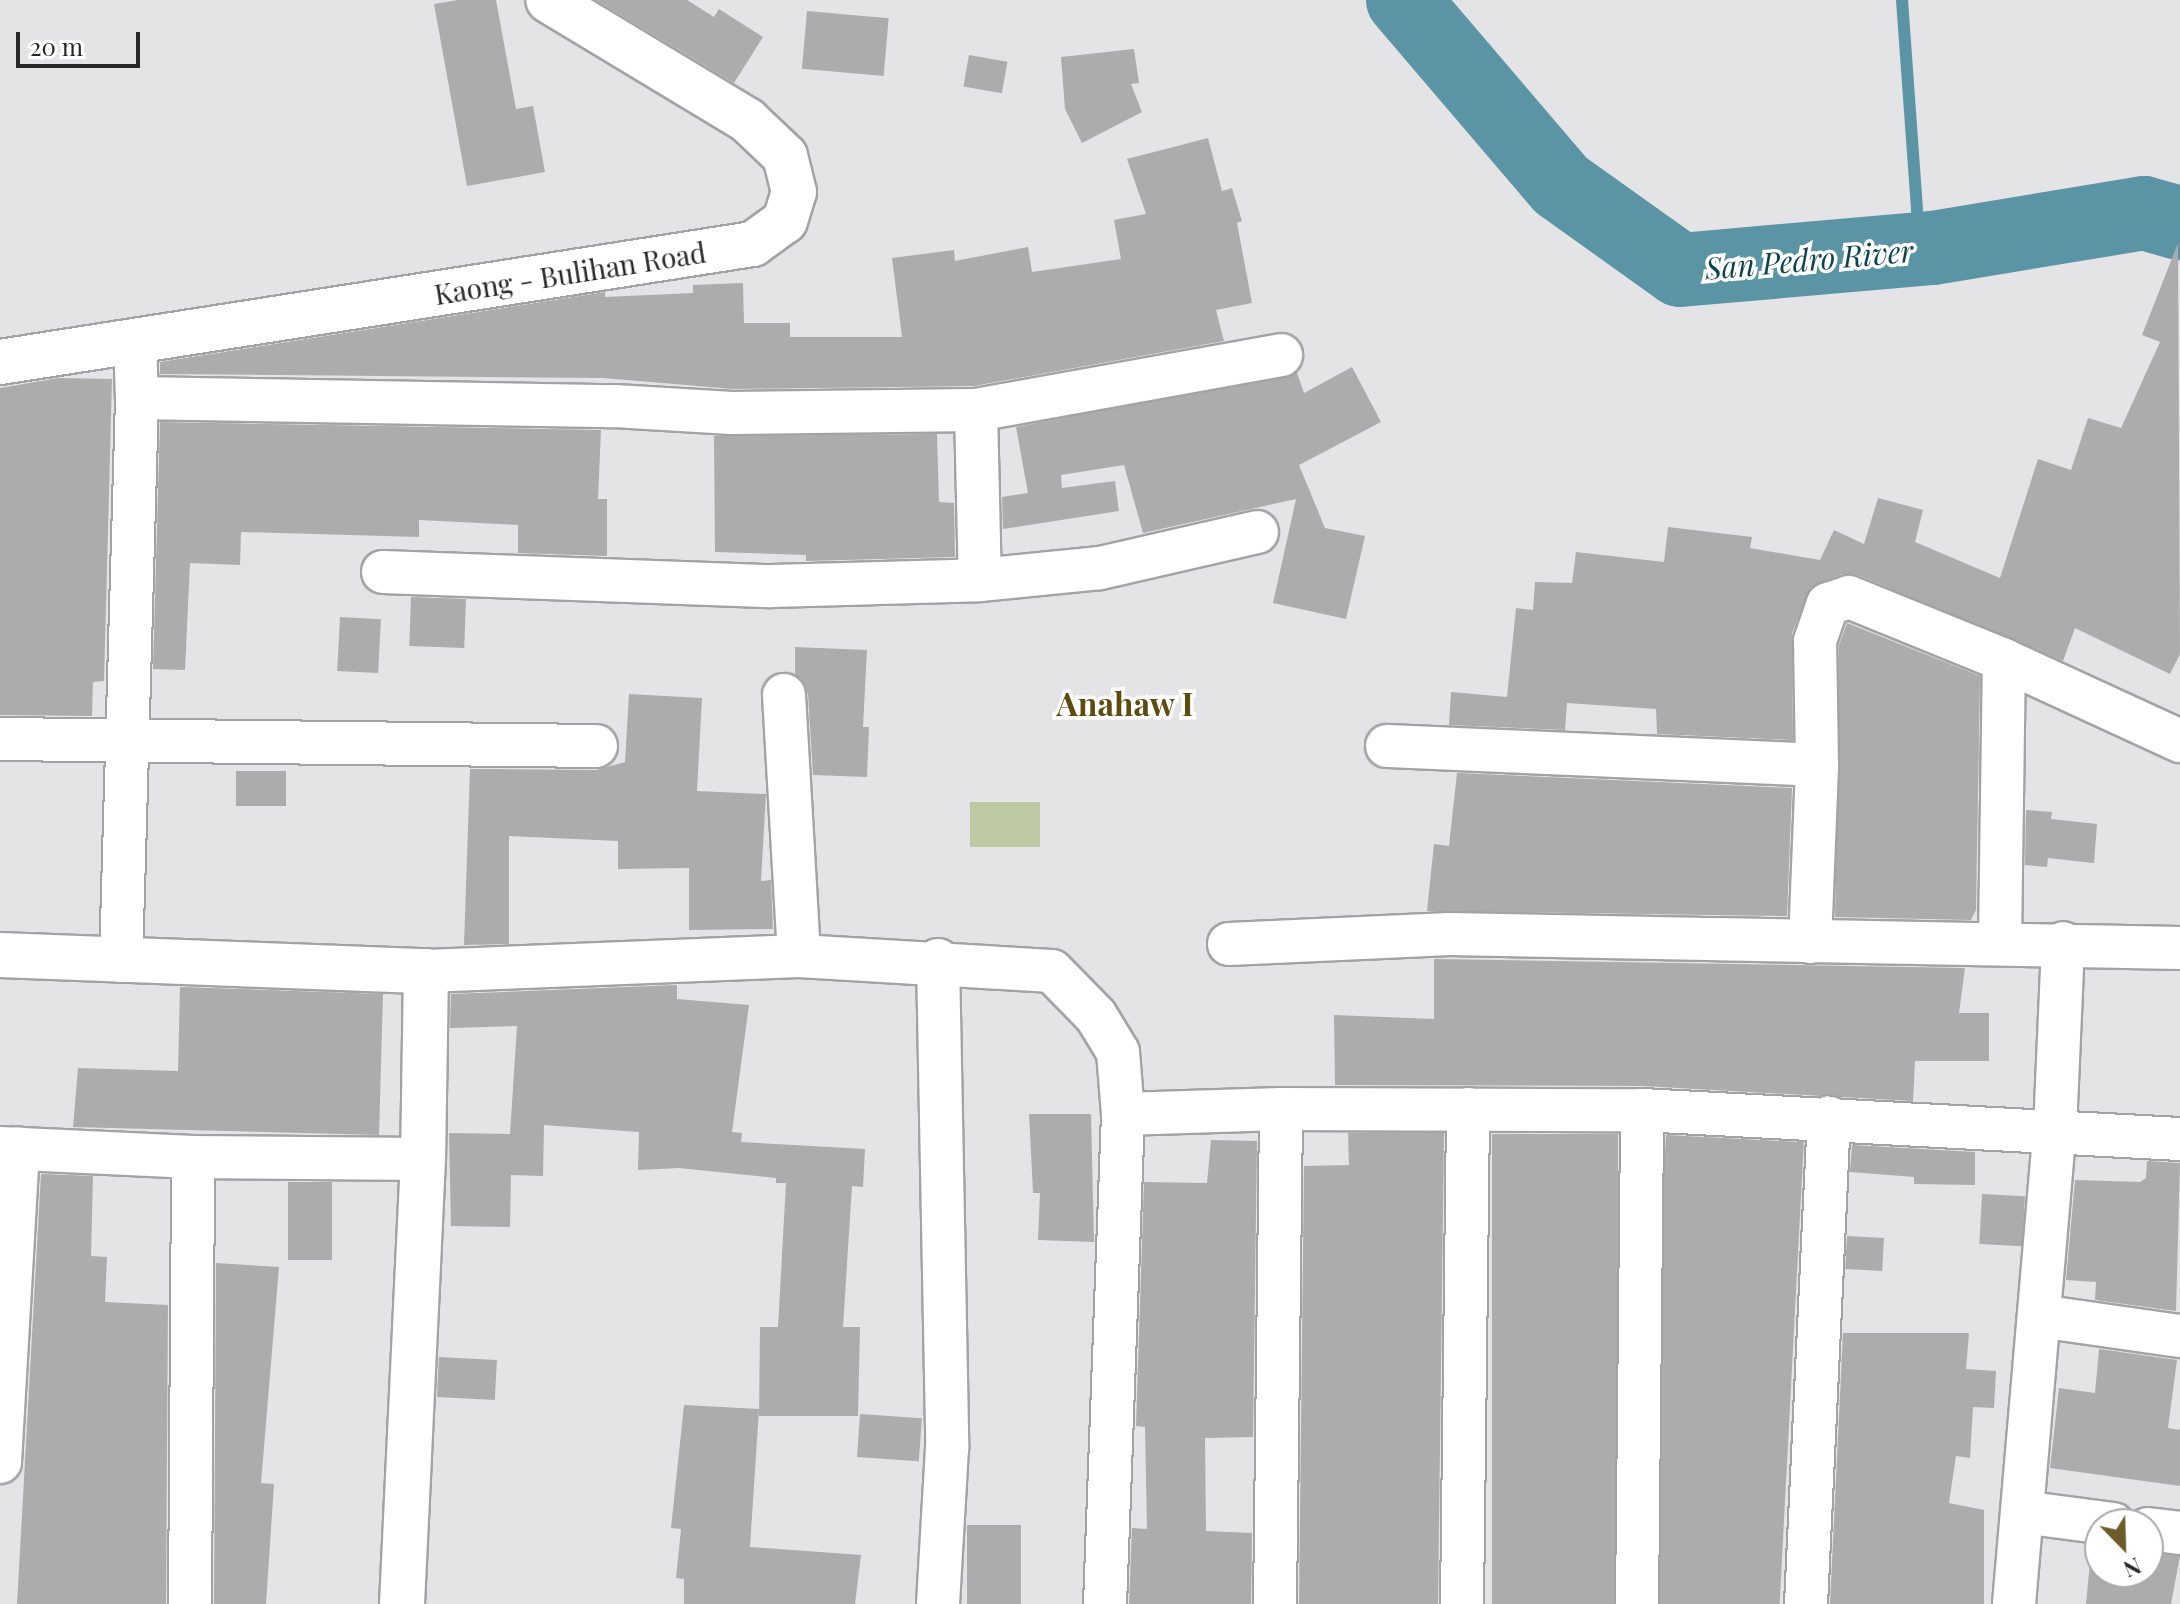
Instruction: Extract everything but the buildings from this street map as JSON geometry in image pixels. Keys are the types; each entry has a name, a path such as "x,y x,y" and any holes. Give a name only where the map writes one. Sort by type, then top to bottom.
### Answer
{"street":[{"name":"Kaong - Bulihan Road","path":"0,362 753,244 785,221 794,192 785,156 747,120 548,0"},
{"path":"121,961 124,740 137,398 135,342"},
{"path":"137,398 614,406 732,413 976,410 1281,355"},
{"path":"976,410 980,580"},
{"path":"383,572 771,586 980,580 1100,568 1257,532"},
{"path":"1810,942 1817,765 1815,641 1828,604 1849,597 2004,660 2180,741"},
{"path":"2000,942 2004,660"},
{"path":"784,695 799,956"},
{"path":"0,739 596,746"},
{"path":"1387,746 1817,765"},
{"path":"1229,944 1450,934 1810,942 2063,943 2180,948"},
{"path":"2014,1604 2055,1129 2063,943"},
{"path":"0,955 426,971 799,956 938,960 1052,971 1096,1016 1118,1052 1123,1114 1105,1604"},
{"path":"938,960 947,1448 938,1604"},
{"path":"402,1604 423,1159 426,971"},
{"path":"1123,1114 1281,1109 1642,1110 2055,1129 2180,1139"},
{"path":"1275,1604 1281,1109"},
{"path":"1462,1604 1468,1109"},
{"path":"1637,1604 1642,1110"},
{"path":"1806,1604 1829,1118"},
{"path":"0,1462 9,1149 193,1157 423,1159"},
{"path":"190,1604 193,1157"},
{"path":"2039,1316 2180,1336"},
{"path":"2022,1512 2084,1520"}],"green space":[{"path":"970,802 1040,802 1040,847 970,847"}],"waterway":[{"name":"San Pedro River","path":"1403,0 1561,185 1680,270 1933,248 2144,213 2180,223"},
{"path":"1902,0 1920,249"}],"district":[{"name":"Anahaw I","path":"1125,703"}]}
